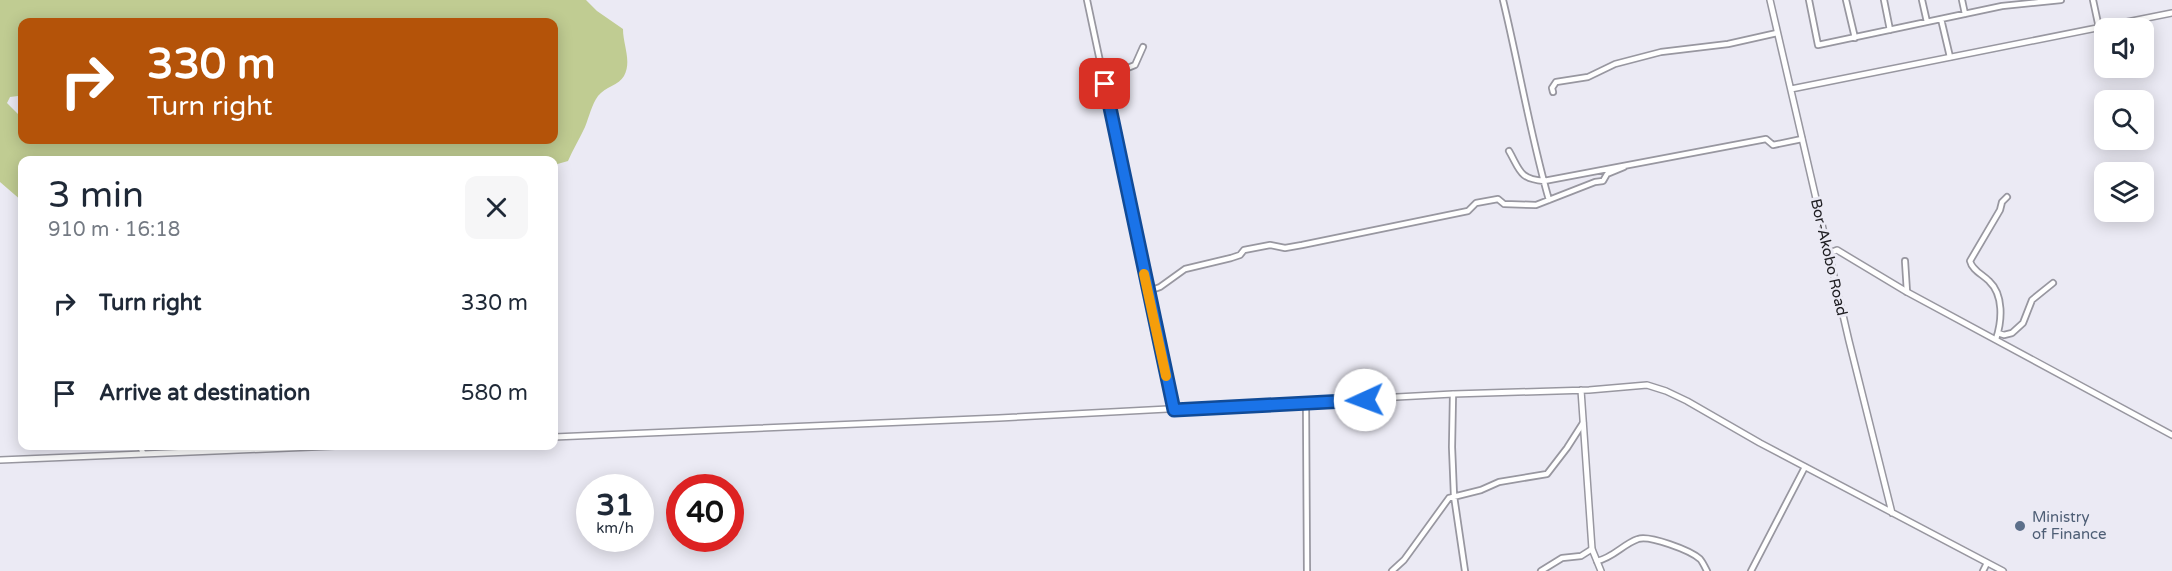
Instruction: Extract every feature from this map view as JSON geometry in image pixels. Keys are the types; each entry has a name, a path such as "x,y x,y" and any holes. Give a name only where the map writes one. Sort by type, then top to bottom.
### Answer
{"street":[{"path":"1086,0 1174,410"},
{"path":"1503,0 1549,200"},
{"name":"Bor-Akobo Road","path":"1770,0 1849,341 1892,513"},
{"path":"1809,0 1818,45 2002,6 2061,0"},
{"path":"1846,0 1855,38"},
{"path":"1884,0 1890,30"},
{"path":"1922,0 1927,22"},
{"path":"1962,0 1965,14"},
{"path":"2001,0 2002,6"},
{"path":"2093,0 2097,18"},
{"path":"2148,18 2172,13"},
{"path":"1941,19 1950,57"},
{"path":"1791,89 2094,29"},
{"path":"1553,92 1552,88 1556,82 1588,77 1615,64 1661,52 1728,44 1777,33"},
{"path":"1105,84 1125,69 1135,65 1143,47"},
{"path":"1509,151 1522,175 1533,180 1544,181 1624,167 1745,141 1766,139 1773,145 1802,139"},
{"path":"1149,291 1160,287 1185,269 1231,258 1240,255 1244,250 1270,245 1285,249 1468,211 1476,203 1498,199 1504,204 1536,205 1603,181 1607,174 1624,167"},
{"path":"1997,336 2001,321 1997,292 1990,282 1971,265 1970,261 2000,210 2002,202 2007,197"},
{"path":"1829,253 1837,250 1907,292 1997,336 2041,365 2172,435"},
{"path":"1905,261 1907,292"},
{"path":"1997,336 2012,333 2023,323 2032,300 2053,283"},
{"path":"558,437 1174,410 1454,394 1581,390 1638,385 1666,391 2003,571"},
{"path":"1581,390 1592,549 1601,571"},
{"path":"1454,394 1452,447 1454,496 1465,571"},
{"path":"1306,402 1306,571"},
{"path":"1392,571 1404,560 1449,498 1481,490 1499,482 1547,474 1568,448 1583,423"},
{"path":"0,460 225,450"},
{"path":"1751,571 1805,467"},
{"path":"1597,561 1606,559 1629,542 1647,537 1700,559 1707,571"},
{"path":"1541,571 1562,558 1581,556 1592,549"},
{"path":"1983,571 1987,563"}],"green space":[{"path":"0,0 586,0 597,11 623,29 627,59 624,76 598,96 568,161 558,164 558,156 18,156 18,198 0,182"}],"slow traffic":[{"path":"1144,274 1166,376"}],"place":[{"name":"Ministry of Finance","path":"2020,526"}],"route":[{"path":"1105,84 1174,410 1365,400"}]}
